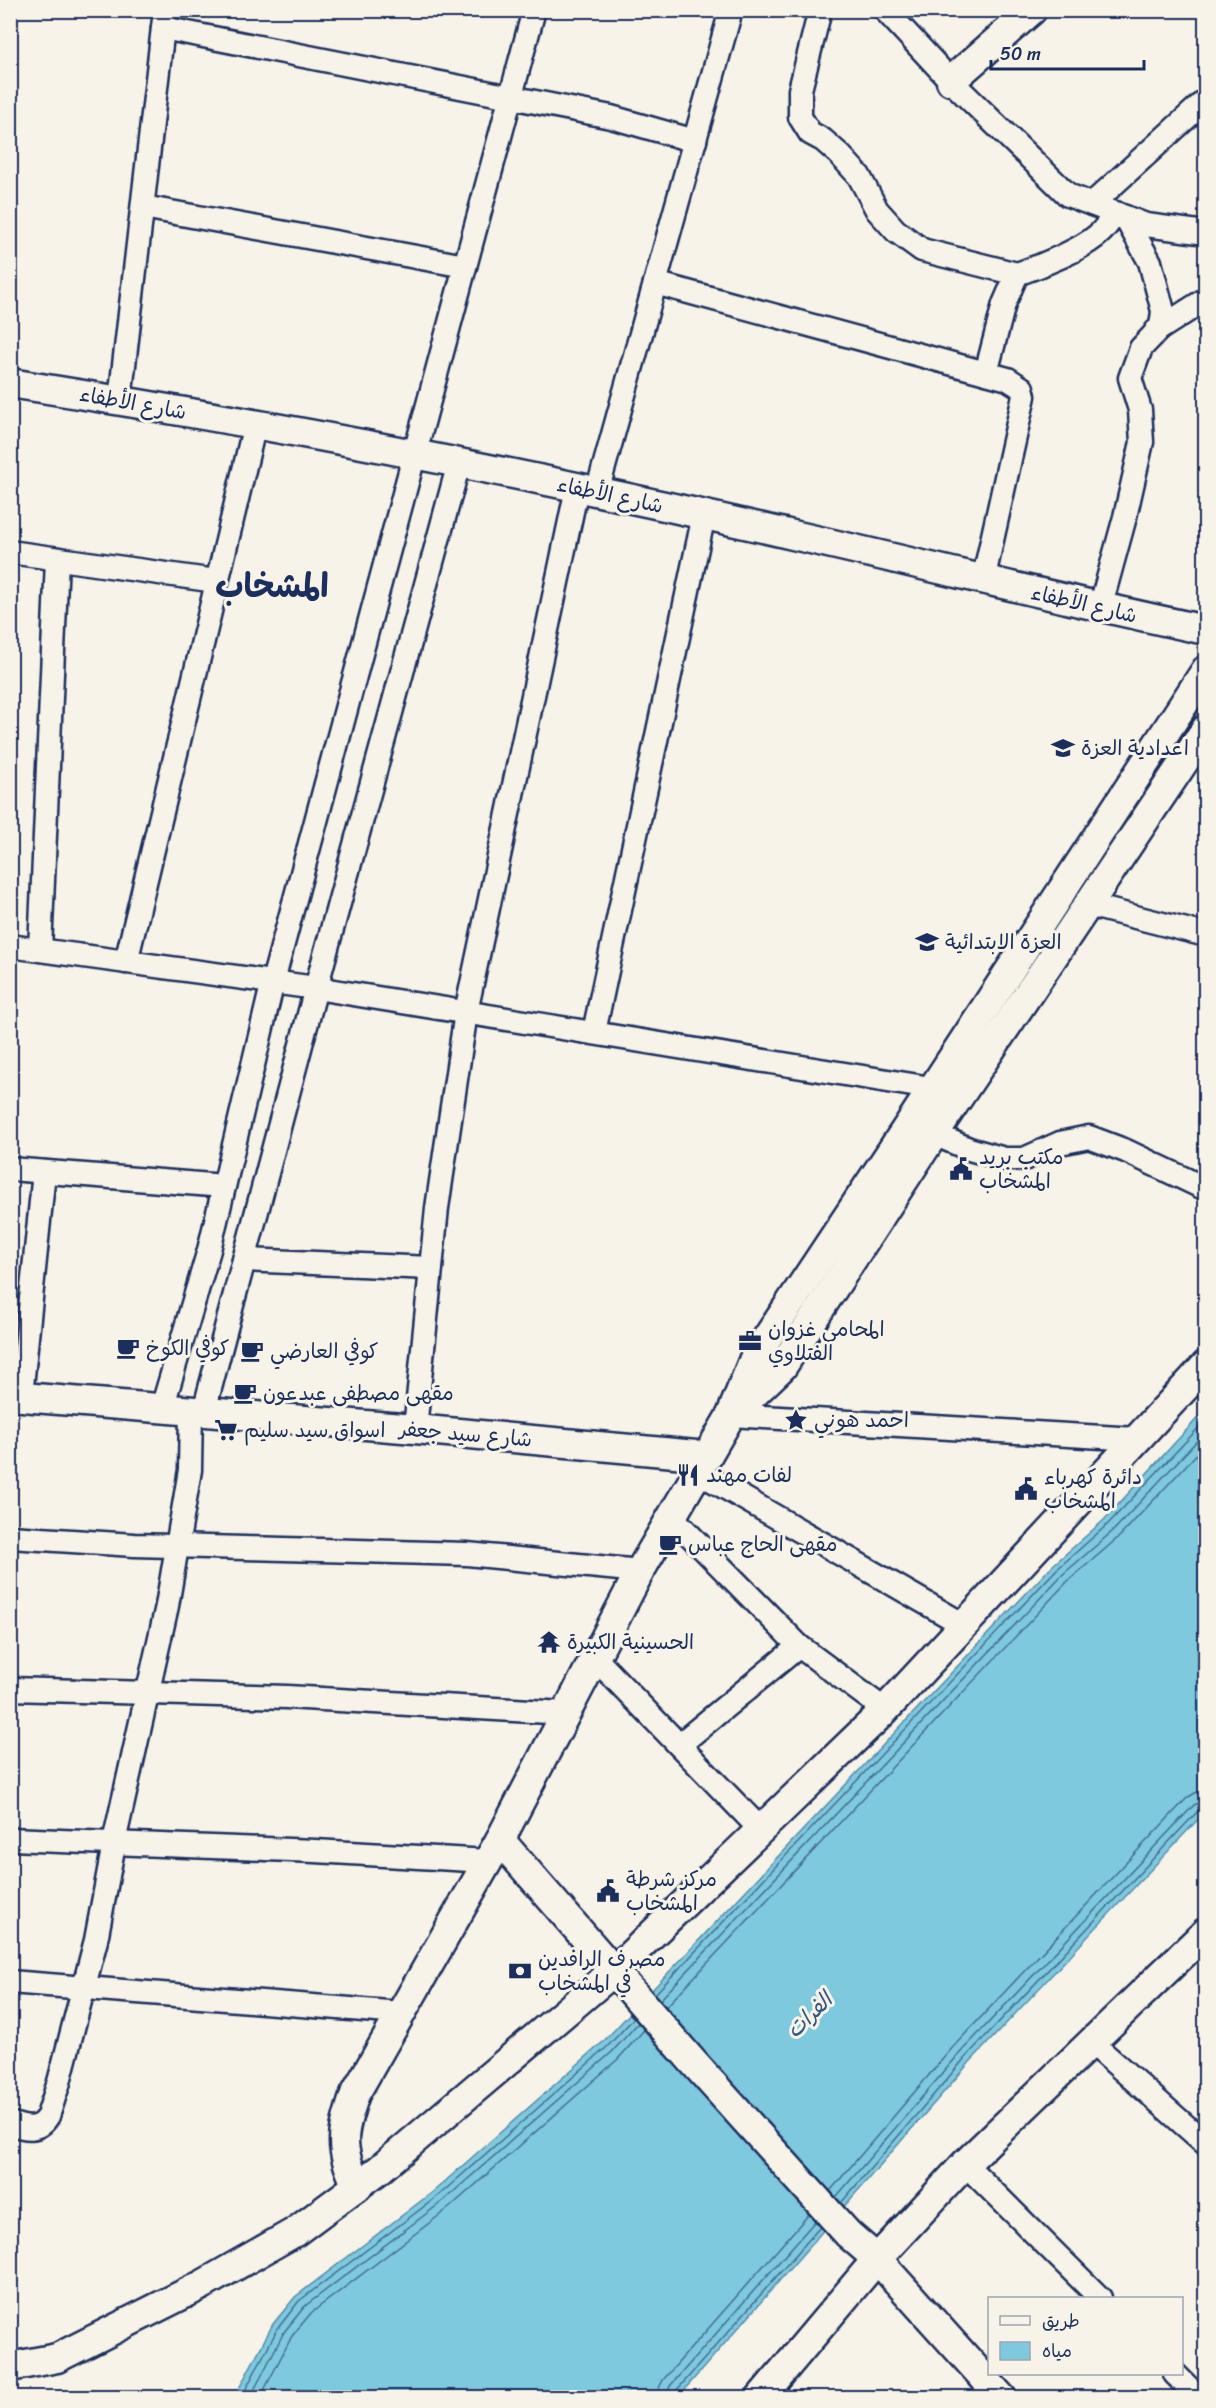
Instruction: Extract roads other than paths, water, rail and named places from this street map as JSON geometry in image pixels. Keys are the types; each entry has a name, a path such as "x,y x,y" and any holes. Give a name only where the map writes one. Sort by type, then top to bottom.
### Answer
{"street":[{"path":"162,1408 209,1250 273,981 534,10"},
{"path":"415,1429 437,1208 466,1012 587,490 655,283 731,10"},
{"path":"820,10 800,90 800,117 810,133 823,140 859,176 877,210 897,231 922,250 1017,274 1039,267 1083,244 1100,233 1120,215"},
{"path":"885,10 951,81 1068,195 1146,225 1206,233"},
{"path":"951,81 1032,10"},
{"path":"120,400 164,20 611,117 695,141"},
{"path":"1092,204 1206,100"},
{"path":"142,207 465,266"},
{"path":"1100,608 1125,517 1142,442 1140,410 1130,378 1141,348 1161,327 1163,311 1150,262 1120,215"},
{"path":"986,374 1004,304 1017,274"},
{"path":"655,283 986,374 1017,384 1022,388 1024,396 983,581"},
{"path":"1156,331 1206,299"},
{"name":"شارع الأطفاء","path":"10,382 255,424 459,463 704,515 1100,608 1206,630"},
{"path":"126,962 255,424"},
{"path":"10,2123 35,2128 42,2125 48,2116 84,1989 96,1940 114,1842 167,1606 198,1410 244,1260 459,463"},
{"path":"594,1032 704,515"},
{"path":"10,552 216,582"},
{"path":"40,950 57,559"},
{"path":"357,2187 342,2149 344,2126 355,2094 494,1851 640,1571 731,1415 755,1356 1206,670"},
{"path":"731,1415 782,1367 934,1134 1206,729"},
{"path":"1088,905 1206,935"},
{"path":"10,946 273,981 934,1087 961,1094"},
{"path":"934,1134 969,1149 1005,1159 1024,1159 1060,1143 1089,1137 1126,1151 1206,1189"},
{"path":"10,1169 224,1186"},
{"path":"16,1396 44,1172"},
{"path":"244,1260 431,1268"},
{"path":"10,2367 57,2358 202,2285 295,2232 381,2169 623,1981 761,1830 885,1710 1206,1365"},
{"name":"شارع سيد جعفر","path":"16,1396 415,1429 703,1464"},
{"path":"731,1415 1137,1439"},
{"path":"703,1464 964,1625"},
{"path":"672,1516 799,1646 885,1710"},
{"path":"10,1537 177,1546 467,1554 640,1571"},
{"path":"679,1745 799,1646"},
{"path":"594,1657 761,1830"},
{"path":"10,1689 287,1697 565,1713"},
{"path":"10,1839 494,1851 623,1981 848,2234 877,2259 1002,2397"},
{"path":"760,2397 877,2259 965,2164 1206,1932"},
{"path":"10,1982 401,2013"},
{"path":"1091,2042 1206,2144"},
{"path":"965,2164 1099,2297"},
{"path":"1177,2375 1199,2394"}],"water":[{"name":"الفرات","path":"1205,1410 1205,1812 970,2062 678,2397 234,2398 273,2324 295,2297 434,2191 603,2042 1052,1566 1104,1520"}],"place":[{"name":"اعدادية العزة","path":"1063,748"},
{"name":"العزة الابتدائية","path":"927,942"},
{"name":"مكتب بريد المشخاب","path":"961,1169"},
{"name":"المحامي غزوان الفتلاوي","path":"750,1341"},
{"name":"كوفي الكوخ","path":"128,1348"},
{"name":"كوفي العارضي","path":"252,1351"},
{"name":"مقهى مصطفى عبدعون","path":"245,1393"},
{"name":"احمد هوني","path":"796,1420"},
{"name":"اسواق سيد سليم","path":"226,1430"},
{"name":"لفات مهند","path":"688,1475"},
{"name":"دائرة كهرباء المشخاب","path":"1026,1489"},
{"name":"مقهى الحاج عباس","path":"670,1544"},
{"name":"الحسينية الكبيرة","path":"549,1642"},
{"name":"مركز شرطة المشخاب","path":"608,1891"},
{"name":"مصرف الرافدين في المشخاب","path":"520,1971"}],"district":[{"name":"المشخاب","path":"272,586"}]}
